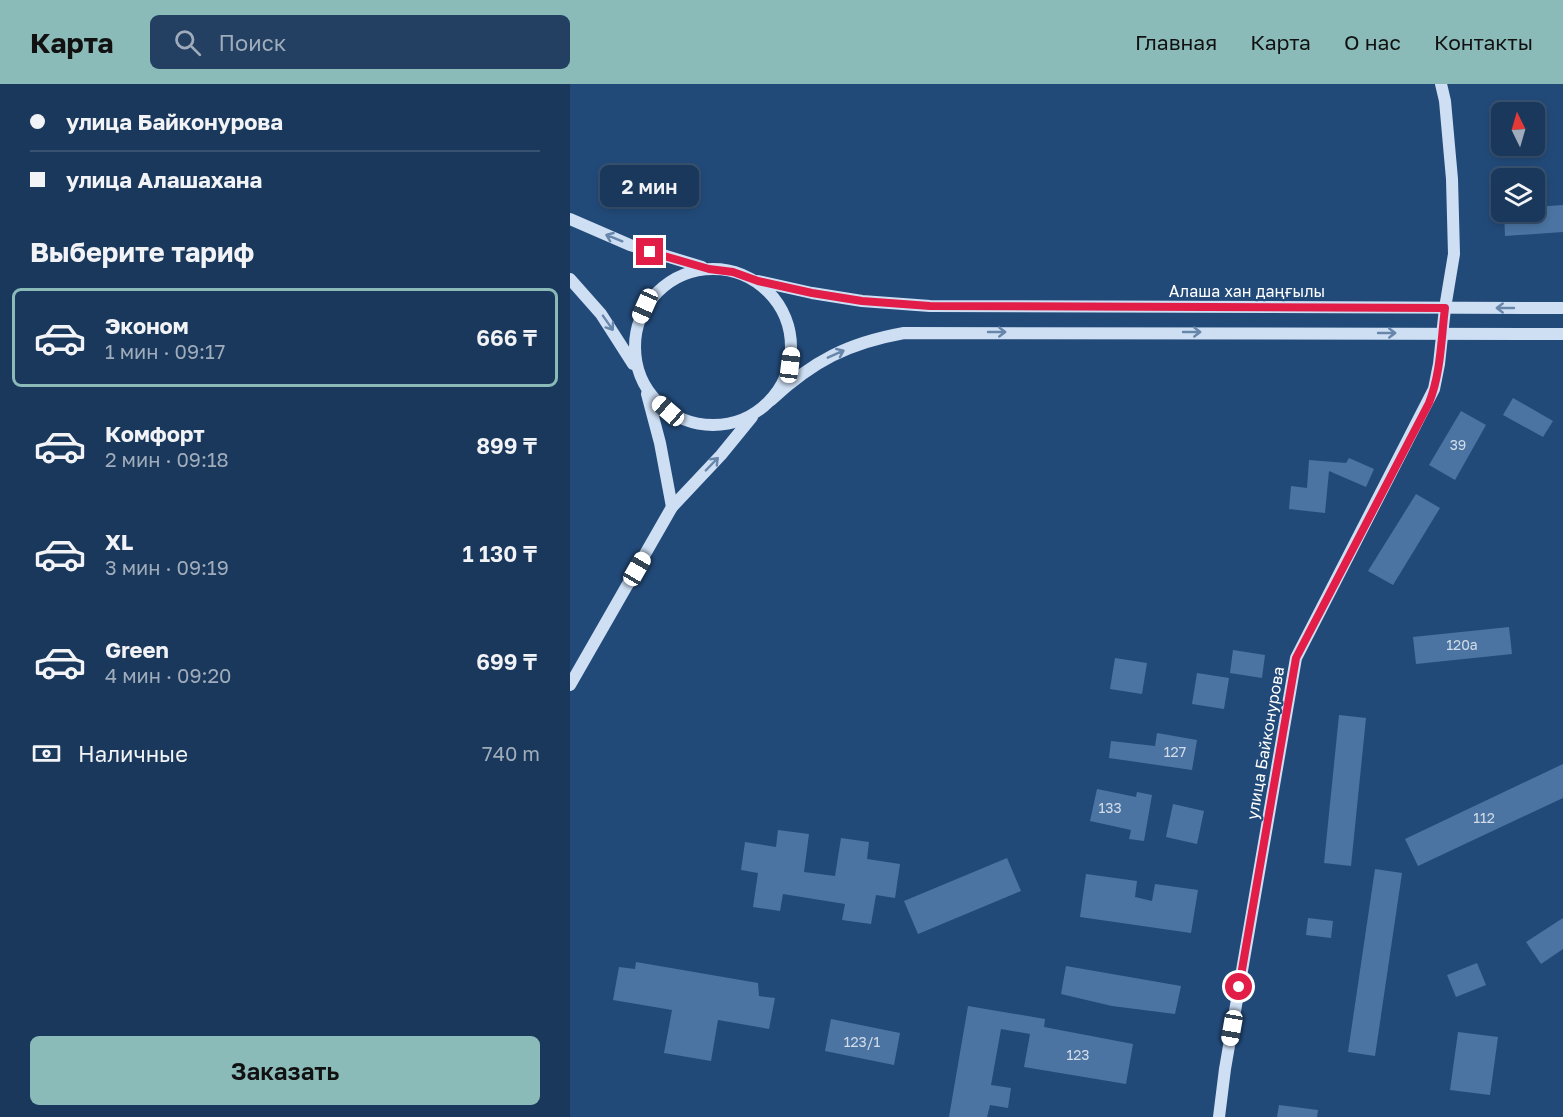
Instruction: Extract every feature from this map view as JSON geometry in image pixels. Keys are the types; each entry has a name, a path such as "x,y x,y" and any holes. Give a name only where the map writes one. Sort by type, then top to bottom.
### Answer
{"main road":[{"name":"улица Байконурова","path":"1220,1117 1225,1069 1296,658 1429,403 1434,389 1454,254 1454,210 1445,101 1441,84"},
{"path":"570,219 630,245 709,269 733,272 758,281 772,293 782,308 790,327 792,346 790,365 783,383 771,400"},
{"path":"672,507 660,443 635,359 634,342 637,325 645,306 658,290 675,278 695,270 709,269"},
{"path":"570,279 601,314 656,401 668,411 684,420 720,425 740,421 757,412"},
{"name":"Алаша хан даңғылы","path":"758,281 862,301 930,306 1563,309"},
{"path":"570,685 672,507 721,455 757,412 796,377 812,366 872,340 904,333 938,332 1563,334"}],"building":[{"path":"1563,205 1563,232 1505,236 1504,222 1545,222 1545,206"},
{"path":"1513,398 1553,421 1543,437 1503,415"},
{"path":"1461,411 1486,425 1455,480 1429,465"},
{"path":"1349,458 1374,469 1366,487 1329,471 1325,513 1289,509 1291,486 1307,488 1309,460 1346,463"},
{"path":"1416,494 1440,508 1393,585 1368,571"},
{"path":"1509,627 1512,654 1416,664 1413,637"},
{"path":"1233,650 1265,655 1262,678 1230,673"},
{"path":"1115,658 1147,663 1142,694 1110,689"},
{"path":"1197,673 1229,678 1224,709 1192,704"},
{"path":"1339,715 1366,718 1351,866 1324,863"},
{"path":"1157,733 1197,740 1192,770 1109,758 1111,741 1155,746"},
{"path":"1563,764 1563,798 1418,866 1405,839"},
{"path":"1097,789 1136,797 1137,792 1152,795 1144,841 1129,839 1131,830 1090,821"},
{"path":"1173,804 1204,811 1197,844 1166,837"},
{"path":"778,830 809,834 804,872 835,876 841,838 869,842 867,859 900,864 895,898 876,895 871,924 842,920 845,904 783,894 780,911 753,907 758,873 741,870 745,842 776,847"},
{"path":"1007,858 1021,891 918,934 904,901"},
{"path":"1375,869 1402,873 1375,1056 1348,1052"},
{"path":"1086,874 1137,881 1135,897 1152,901 1155,884 1198,890 1191,933 1080,917"},
{"path":"1308,918 1333,921 1331,938 1306,935"},
{"path":"1563,918 1563,949 1541,964 1526,942"},
{"path":"636,962 758,983 759,996 775,998 769,1029 718,1020 711,1061 664,1053 672,1010 613,1000 619,967 635,969"},
{"path":"1477,963 1486,985 1456,997 1447,975"},
{"path":"1066,966 1181,986 1175,1014 1112,1006 1061,994"},
{"path":"968,1006 1045,1019 1044,1027 1133,1044 1126,1084 1024,1067 1030,1034 1001,1029 991,1085 1011,1088 1008,1108 990,1105 987,1117 949,1117"},
{"path":"831,1019 900,1033 894,1065 825,1051"},
{"path":"1458,1032 1498,1037 1490,1095 1450,1090"},
{"path":"1279,1105 1318,1110 1317,1117 1277,1117"}],"route":[{"path":"650,252 709,269 733,272 758,281 812,293 885,303 930,306 1445,308 1439,364 1429,403 1296,658 1239,987"}]}
